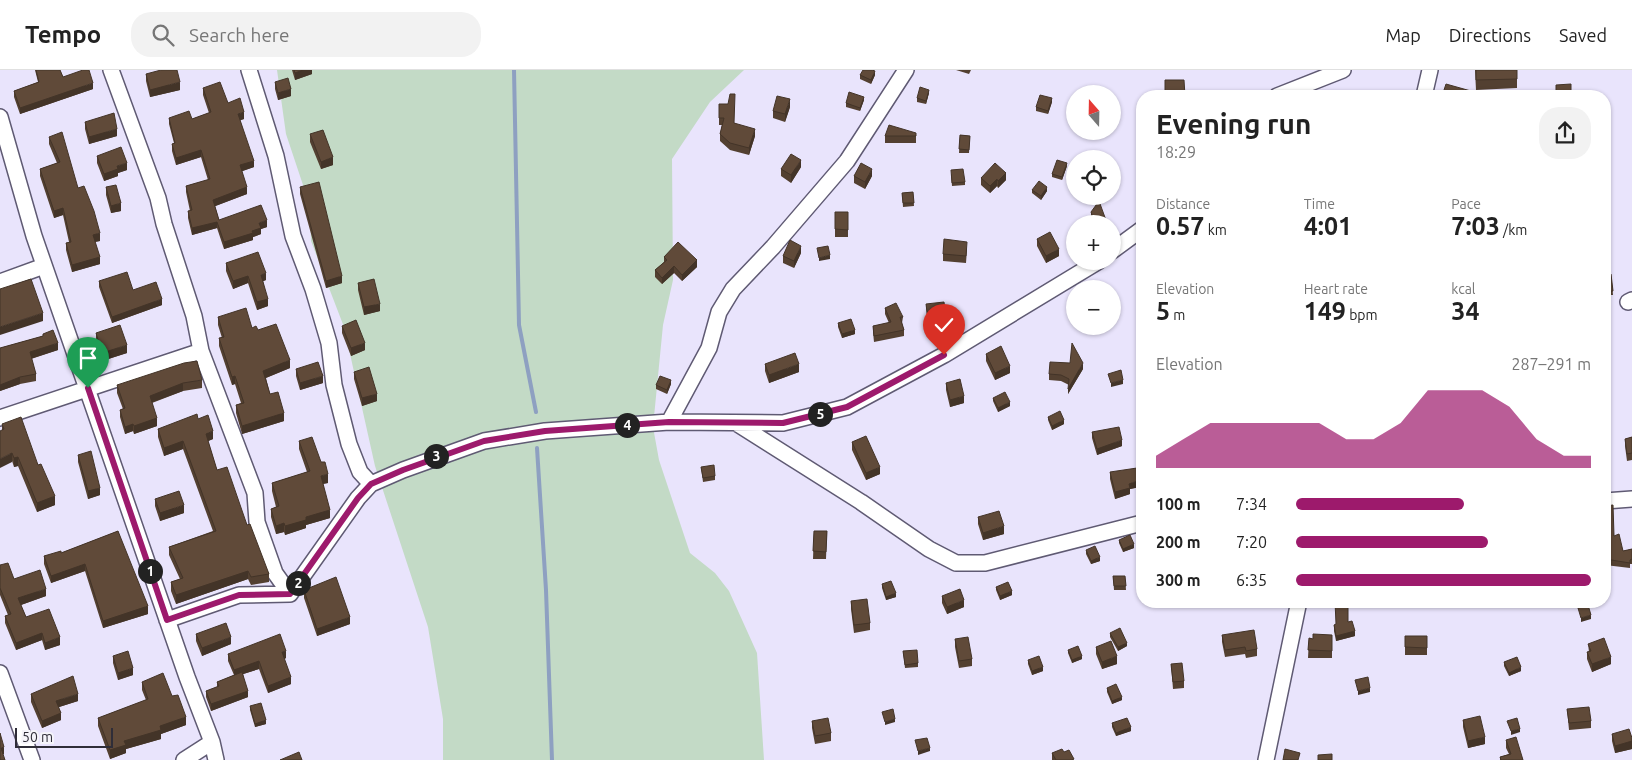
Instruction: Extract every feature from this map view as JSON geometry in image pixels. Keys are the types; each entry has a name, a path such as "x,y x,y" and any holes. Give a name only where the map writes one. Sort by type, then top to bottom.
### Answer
{"street":[{"path":"111,70 158,198 164,224 194,316 201,351 254,493 257,522 275,573 290,594"},
{"path":"249,70 276,156 293,236 313,289 329,343 334,385 349,444 360,472 371,484"},
{"path":"669,422 709,348 719,312 733,288 773,247 847,161 906,70"},
{"path":"1292,90 1343,70"},
{"path":"1425,90 1430,70"},
{"path":"0,116 44,266 88,388 167,620 212,742 216,760"},
{"path":"1121,244 1136,233"},
{"path":"0,282 44,266"},
{"path":"290,594 358,498 371,484 442,454 484,441 545,431 669,422 783,423 847,407 944,355 1084,270"},
{"path":"0,418 201,351"},
{"path":"735,422 860,502 929,549 956,563 985,563 1136,524"},
{"path":"1611,501 1632,499"},
{"path":"167,620 239,595 290,594"},
{"path":"1266,760 1298,608"},
{"path":"0,673 32,760"},
{"path":"184,760 212,742"}],"green space":[{"path":"277,70 744,70 710,102 672,159 673,280 663,325 653,427 659,460 690,553 715,573 729,591 757,653 764,760 443,760 443,719 428,627 375,466 344,327 311,241 310,206 286,134"}],"building":[{"path":"36,70 60,70 63,77 83,70 89,70 93,83 20,108 14,91 39,82"},
{"path":"161,70 177,70 180,82 150,90 146,74"},
{"path":"863,70 875,71 871,80 860,75"},
{"path":"1476,70 1517,70 1517,79 1476,80"},
{"path":"288,78 291,89 278,93 275,82"},
{"path":"1165,80 1184,80 1185,90 1165,90"},
{"path":"220,82 228,103 240,98 244,112 238,114 254,161 240,165 247,187 213,200 219,220 261,205 267,220 259,223 261,228 252,231 253,233 224,242 217,222 192,228 188,211 192,210 186,186 210,179 201,150 176,158 172,144 175,143 169,118 189,111 192,119 211,112 203,88"},
{"path":"1446,84 1467,90 1444,90"},
{"path":"1571,84 1571,90 1556,90 1556,85"},
{"path":"920,87 929,90 926,101 917,98"},
{"path":"849,92 864,97 860,108 846,103"},
{"path":"730,94 735,94 734,123 755,129 749,148 730,143 720,134 724,118 719,118 719,104 728,104"},
{"path":"1040,95 1052,98 1048,111 1036,107"},
{"path":"777,96 790,99 785,114 773,111"},
{"path":"114,113 117,129 89,137 85,122"},
{"path":"889,125 916,133 916,136 885,136"},
{"path":"323,130 333,157 321,162 310,134"},
{"path":"62,132 78,188 84,186 100,233 93,235 100,257 72,265 66,243 71,242 63,208 54,211 40,169 60,162 49,137"},
{"path":"960,135 970,136 969,150 959,149"},
{"path":"121,147 127,163 117,166 118,169 104,174 97,156"},
{"path":"791,154 801,160 791,175 781,169"},
{"path":"1057,160 1066,163 1062,177 1052,174"},
{"path":"861,163 872,169 865,182 854,176"},
{"path":"995,163 1006,173 990,186 981,178"},
{"path":"963,169 965,182 952,183 951,170"},
{"path":"1039,181 1047,187 1041,196 1032,190"},
{"path":"319,182 342,276 326,281 300,187"},
{"path":"116,185 121,203 111,206 106,187"},
{"path":"913,192 914,203 903,203 902,193"},
{"path":"1096,205 1100,205 1104,215 1092,215 1091,212"},
{"path":"835,212 848,212 848,230 835,229"},
{"path":"1050,232 1059,249 1046,256 1037,239"},
{"path":"944,239 967,242 966,256 943,254"},
{"path":"790,240 801,246 794,261 783,256"},
{"path":"678,242 697,260 682,275 674,266 662,278 655,270 667,260 664,257"},
{"path":"828,246 830,255 819,258 817,248"},
{"path":"258,252 266,273 261,275 268,299 257,302 248,276 233,281 226,263"},
{"path":"127,272 133,290 156,282 162,299 112,317 99,281"},
{"path":"1611,274 1613,291 1611,291"},
{"path":"31,279 43,313 0,327 0,289"},
{"path":"374,279 380,304 364,307 358,283"},
{"path":"944,302 946,318 928,320 926,304"},
{"path":"896,303 903,317 900,317 904,330 874,336 873,326 891,322 885,308"},
{"path":"246,308 252,328 256,326 258,330 276,324 290,360 263,371 270,394 278,392 284,413 242,426 236,405 244,403 235,376 232,377 219,338 224,337 218,317"},
{"path":"851,319 855,330 842,334 838,323"},
{"path":"356,320 365,343 351,348 342,326"},
{"path":"120,325 127,345 102,353 96,333"},
{"path":"53,330 58,343 30,352 36,374 20,377 0,385 0,348 43,336 43,334"},
{"path":"1072,343 1083,363 1068,389 1069,379 1061,375 1049,374 1050,362 1070,363"},
{"path":"1001,346 1010,366 995,373 986,354"},
{"path":"795,353 799,364 769,375 765,364"},
{"path":"197,361 202,380 183,383 150,396 157,418 125,427 120,410 125,408 117,385 184,363"},
{"path":"318,362 323,376 300,383 296,369"},
{"path":"369,367 377,394 362,398 354,372"},
{"path":"1121,370 1123,380 1111,383 1108,374"},
{"path":"660,376 671,380 667,390 656,385"},
{"path":"960,379 964,396 950,400 946,383"},
{"path":"1005,392 1010,402 998,408 993,398"},
{"path":"1060,411 1064,420 1052,426 1048,417"},
{"path":"197,414 198,419 208,415 213,431 206,434 217,470 227,467 247,525 250,524 269,574 251,577 248,571 176,595 171,582 183,578 169,547 216,531 183,441 164,448 158,429"},
{"path":"21,417 38,465 41,464 55,496 37,503 18,457 14,458 12,453 0,459 0,431 4,429 2,424"},
{"path":"1119,427 1122,440 1097,449 1092,432"},
{"path":"866,436 880,467 866,473 852,442"},
{"path":"312,437 321,462 325,462 328,474 321,476 330,510 306,517 306,520 285,526 284,523 276,526 271,509 279,506 272,483 310,471 299,441"},
{"path":"1632,437 1632,453 1627,454 1625,439"},
{"path":"91,451 100,488 88,491 78,455"},
{"path":"714,465 715,476 703,478 701,467"},
{"path":"1136,468 1136,481 1129,484 1130,488 1115,492 1110,472"},
{"path":"179,491 184,505 160,513 155,499"},
{"path":"1611,505 1613,505 1614,536 1619,534 1623,551 1632,549 1630,563 1611,560"},
{"path":"999,511 1004,526 983,533 978,517"},
{"path":"118,531 148,606 103,621 85,564 51,576 44,556 61,551 61,553"},
{"path":"814,531 827,531 826,552 813,551"},
{"path":"1130,535 1134,544 1123,549 1119,540"},
{"path":"1095,546 1100,557 1091,561 1086,550"},
{"path":"8,563 14,579 40,570 46,589 18,598 26,617 49,609 60,637 45,643 42,633 16,643 5,616 11,614 0,588 0,565"},
{"path":"1113,576 1125,576 1126,586 1114,586"},
{"path":"336,577 350,617 317,629 304,590"},
{"path":"891,581 896,593 886,597 882,584"},
{"path":"1008,582 1012,591 1000,596 996,587"},
{"path":"960,589 964,600 947,607 942,596"},
{"path":"867,599 870,623 854,625 851,601"},
{"path":"1335,608 1348,608 1348,622 1352,621 1355,631 1336,636 1334,625 1336,624"},
{"path":"1578,608 1589,608 1591,615 1581,618"},
{"path":"226,623 231,637 202,648 196,634"},
{"path":"1120,628 1127,643 1118,647 1110,633"},
{"path":"1254,630 1257,649 1246,651 1245,647 1225,650 1222,635"},
{"path":"280,634 286,651 282,652 291,677 268,686 259,661 234,670 228,654"},
{"path":"1313,634 1332,635 1332,651 1308,650 1309,638 1313,639"},
{"path":"1405,636 1427,636 1427,648 1405,647"},
{"path":"968,637 972,659 959,661 955,639"},
{"path":"1604,638 1611,657 1592,664 1587,652 1591,651 1588,644"},
{"path":"1111,641 1117,656 1102,662 1096,647"},
{"path":"1078,646 1082,656 1072,660 1068,650"},
{"path":"917,650 918,663 905,665 903,651"},
{"path":"128,651 133,668 118,673 113,656"},
{"path":"1039,656 1043,667 1032,671 1028,660"},
{"path":"1517,657 1521,667 1509,673 1504,662"},
{"path":"1182,663 1184,681 1173,682 1171,664"},
{"path":"242,672 248,691 211,704 206,691 219,686 217,682"},
{"path":"163,673 172,696 178,695 186,717 160,726 161,730 124,741 126,745 110,750 98,718 148,699 142,682"},
{"path":"73,676 78,694 56,701 61,713 42,721 31,694"},
{"path":"1368,677 1370,688 1358,691 1355,680"},
{"path":"1116,684 1122,697 1112,701 1107,688"},
{"path":"261,703 266,720 255,724 250,706"},
{"path":"1589,707 1591,721 1569,723 1567,709"},
{"path":"893,709 895,719 885,722 882,712"},
{"path":"1480,716 1485,737 1468,741 1463,720"},
{"path":"828,718 831,733 815,736 812,721"},
{"path":"1127,718 1131,727 1116,733 1112,723"},
{"path":"1517,718 1520,729 1511,731 1507,721"},
{"path":"1629,729 1632,741 1615,746 1612,734"},
{"path":"0,733 4,747 1,748 5,760 0,760"},
{"path":"1516,737 1523,760 1501,760 1500,757 1511,754 1506,740"},
{"path":"927,738 930,748 918,751 915,740"},
{"path":"1062,749 1064,752 1069,750 1074,759 1056,760 1052,753"},
{"path":"1285,749 1300,753 1298,760 1283,760"},
{"path":"299,752 302,760 280,760"},
{"path":"1332,754 1332,760 1318,760 1318,755"}],"waterway":[{"path":"514,70 519,325 536,412"},
{"path":"537,448 546,590 552,760"}],"route":[{"path":"88,388 119,484 167,620 239,595 290,594 358,498 371,484 442,454 484,441 545,431 669,422 783,423 847,407 944,355"}]}
